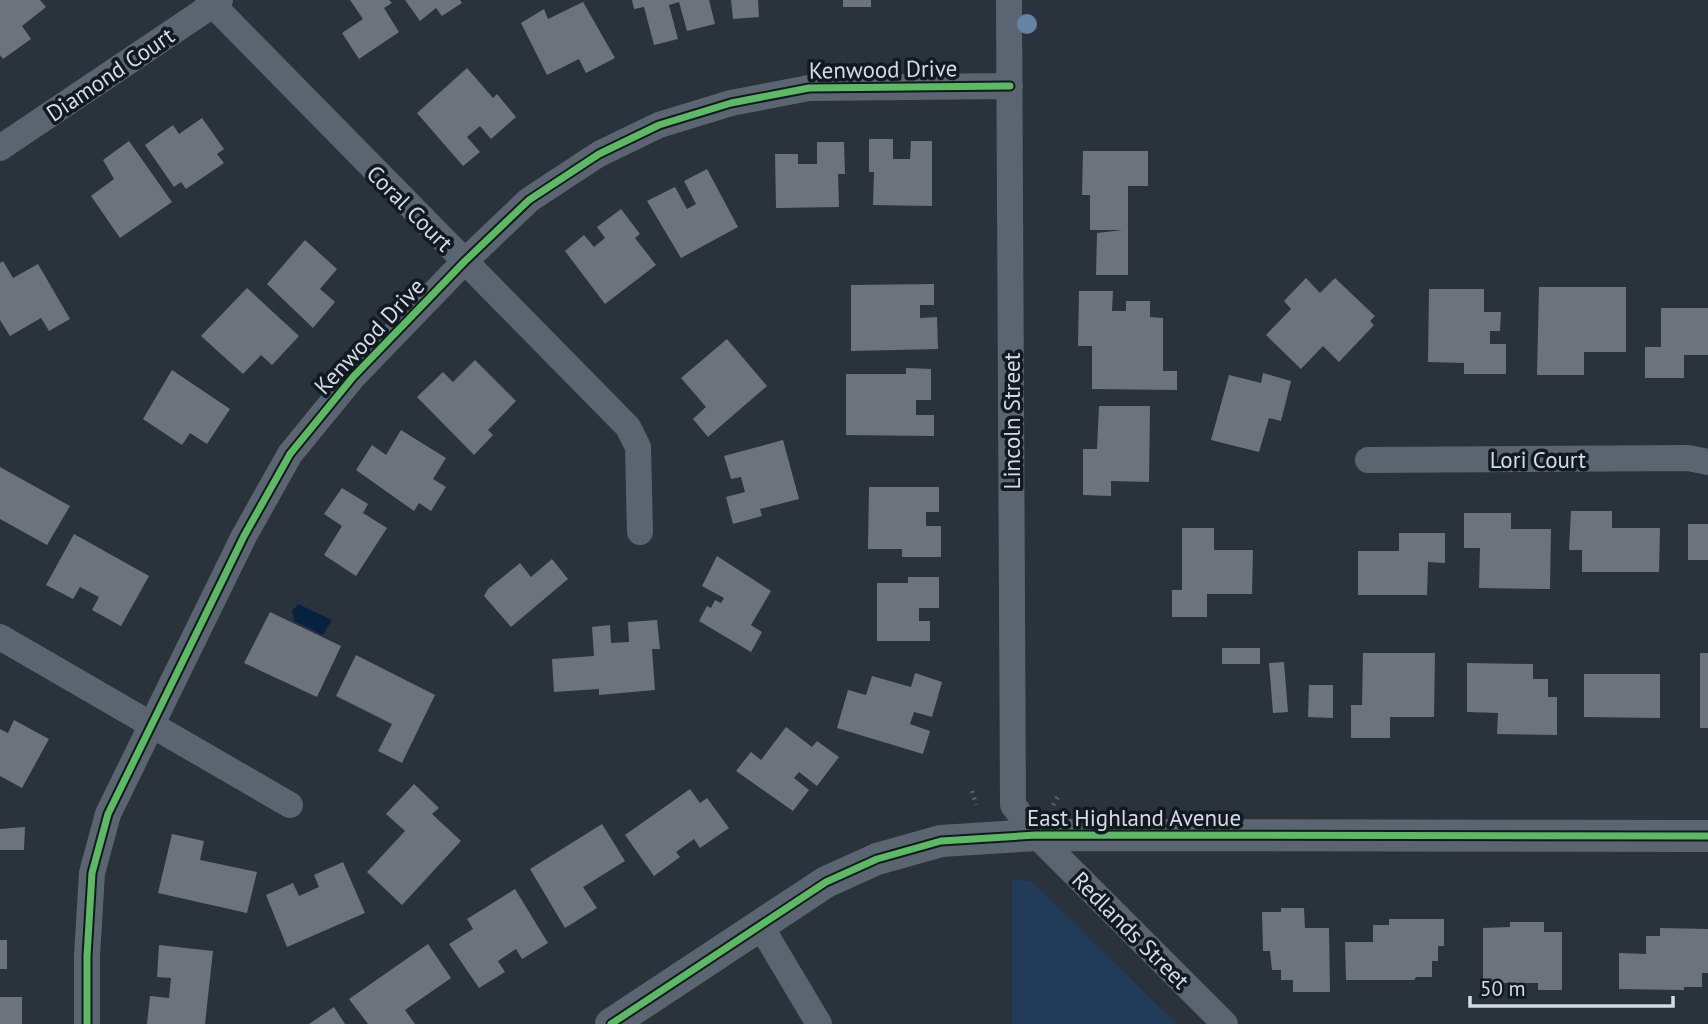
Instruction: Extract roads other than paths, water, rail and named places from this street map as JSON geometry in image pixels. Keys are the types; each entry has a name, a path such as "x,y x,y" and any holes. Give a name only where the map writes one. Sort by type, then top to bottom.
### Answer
{"street":[{"name":"Lincoln Street","path":"1009,0 1013,805 1036,835"},
{"name":"Diamond Court","path":"0,148 214,2"},
{"name":"Coral Court","path":"214,2 464,262 628,427 639,455 640,532"},
{"name":"Kenwood Drive","path":"87,1024 86,956 92,873 107,814 244,536 289,454 353,377 464,262 529,200 599,153 659,125 731,103 809,88 1010,86"},
{"name":"Lori Court","path":"1368,460 1688,458 1708,462"},
{"path":"0,638 289,805"},
{"name":"East Highland Avenue","path":"611,1024 827,882 877,859 941,841 1036,835 1708,836"},
{"name":"Redlands Street","path":"1036,835 1225,1024"},
{"path":"760,925 819,1024"}]}
